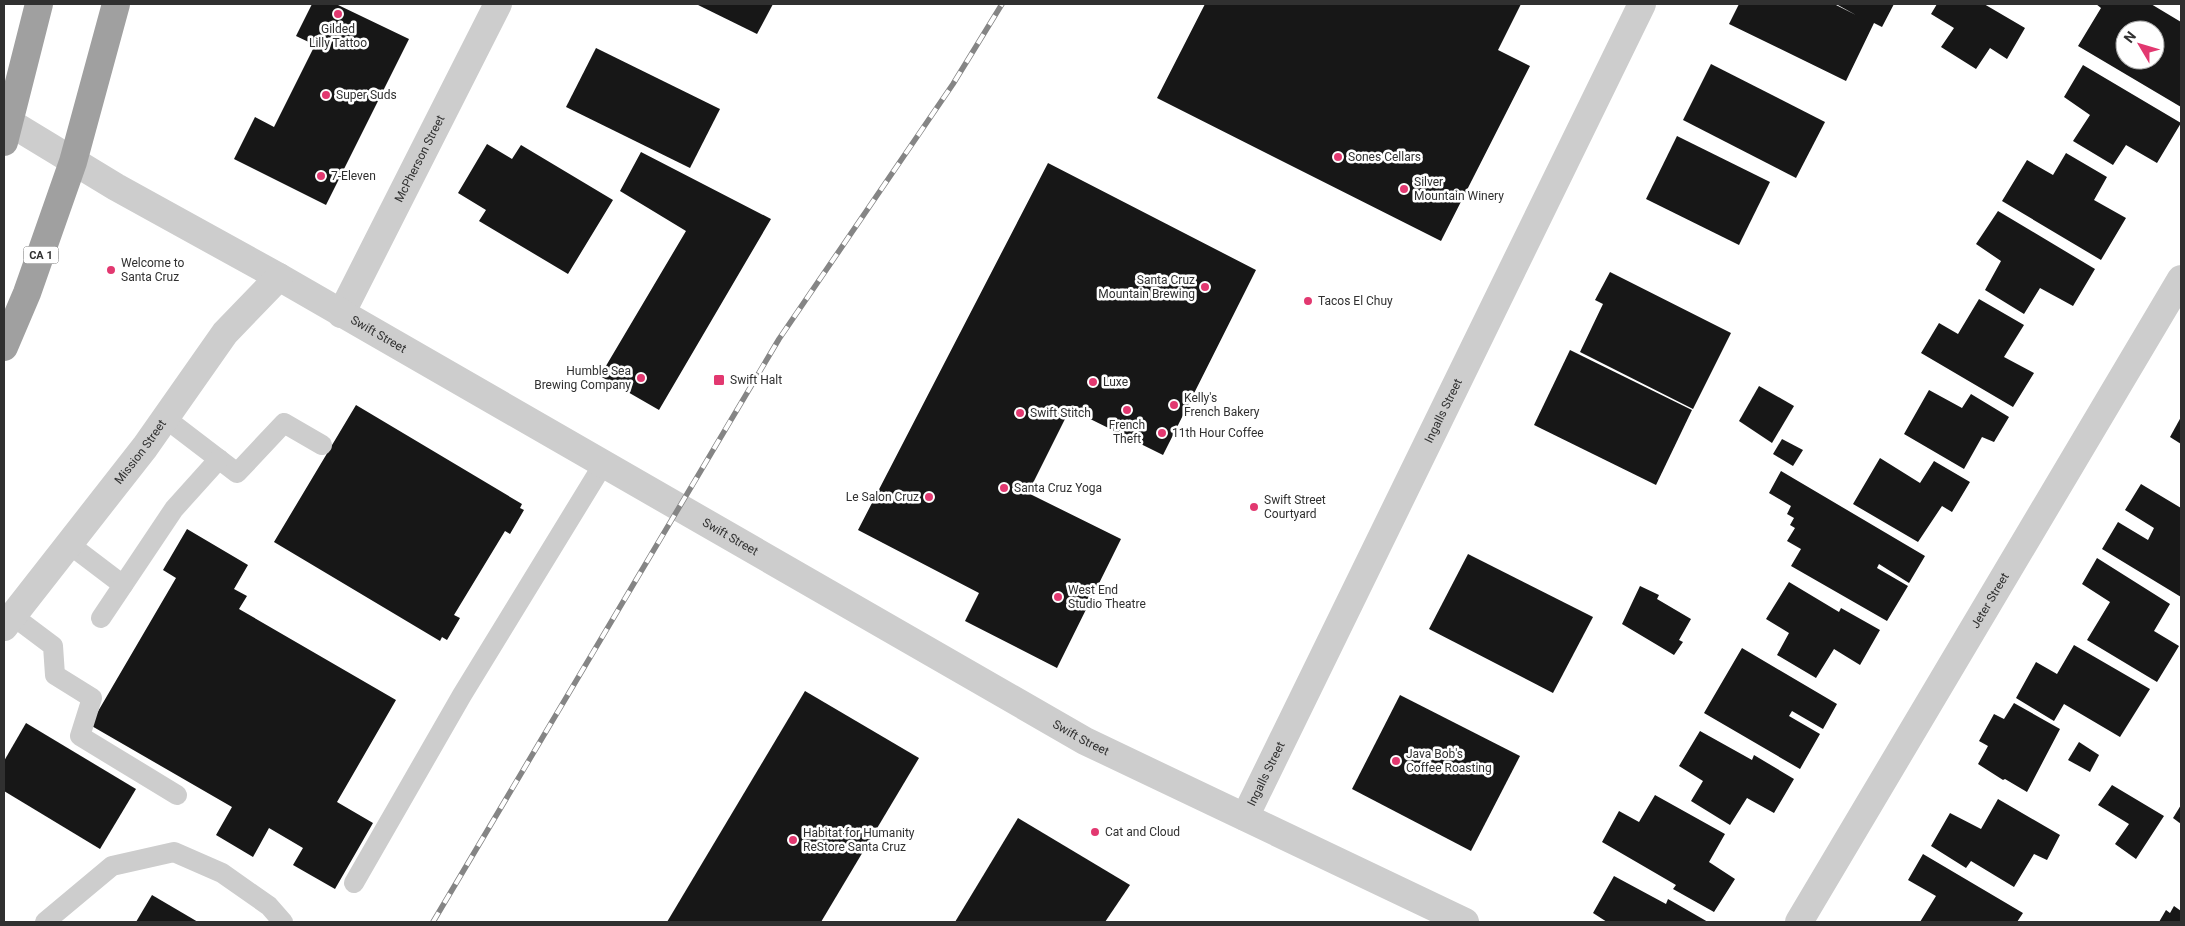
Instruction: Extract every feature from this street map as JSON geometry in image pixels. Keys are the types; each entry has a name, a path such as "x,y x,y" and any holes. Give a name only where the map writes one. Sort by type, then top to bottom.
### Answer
{"highway":[{"path":"6,128 39,4"},
{"name":"CA 1","path":"4,347 30,284 73,162 116,4"}],"street":[{"name":"McPherson Street","path":"342,314 498,4"},
{"name":"Ingalls Street","path":"1245,817 1642,4"},
{"name":"Swift Street","path":"6,128 73,162 279,277 1085,741 1465,922"},
{"name":"Mission Street","path":"8,622 165,418 225,333 279,277"},
{"name":"Jeter Street","path":"1799,922 2181,279"}],"lane":[{"path":"165,418 237,473 284,423 322,446"},
{"path":"101,618 174,509 219,459"},
{"path":"354,884 462,695 604,463"},
{"path":"69,544 123,585"},
{"path":"8,622 53,646 54,675 92,698 80,736 177,795"},
{"path":"45,922 112,866 174,852 222,874 269,906 283,922"}],"building":[{"path":"312,4 336,4 409,39 326,205 234,159 255,117 274,127 315,45 296,36"},
{"path":"696,4 773,4 757,34"},
{"path":"1205,4 1521,4 1498,50 1530,66 1441,241 1157,98"},
{"path":"1739,4 1834,4 1856,15 1836,4 1894,4 1882,27 1874,23 1846,81 1729,24"},
{"path":"1937,4 1984,4 2025,28 2007,59 1990,48 1976,69 1941,47 1954,28 1931,14"},
{"path":"2096,4 2151,4 2181,22 2181,107 2119,70 2165,70 2165,20 2115,20 2115,68 2078,46 2101,8"},
{"path":"596,48 720,109 690,168 566,107"},
{"path":"1711,64 1825,122 1796,178 1683,120"},
{"path":"2083,65 2181,123 2157,163 2126,145 2113,165 2073,141 2090,115 2064,97"},
{"path":"1677,136 1770,182 1739,245 1646,199"},
{"path":"487,144 512,159 521,145 613,200 568,274 479,221 486,210 458,193"},
{"path":"641,152 771,219 659,410 600,376 686,231 620,191"},
{"path":"2066,153 2107,177 2094,200 2126,218 2101,260 2002,201 2027,160 2053,175"},
{"path":"1048,163 1256,270 1163,455 1070,409 1028,493 1121,539 1057,668 965,621 979,593 858,530"},
{"path":"1998,211 2095,269 2073,306 2040,288 2024,314 1985,290 2001,261 1976,244"},
{"path":"1610,272 1731,333 1693,409 1580,352 1603,304 1595,300"},
{"path":"1979,299 2024,325 2004,357 2034,373 2013,407 1921,353 1939,323 1958,334"},
{"path":"1570,350 1692,410 1656,485 1534,425"},
{"path":"1759,386 1794,406 1772,443 1739,421"},
{"path":"1929,390 1962,408 1971,394 2009,417 1994,442 1982,437 1964,469 1904,434"},
{"path":"356,405 522,504 520,508 524,510 510,534 505,531 454,615 460,618 447,640 442,637 440,641 274,542"},
{"path":"2181,417 2181,444 2170,437"},
{"path":"1782,439 1803,450 1793,466 1773,454"},
{"path":"1880,458 1920,483 1934,461 1970,482 1952,512 1942,506 1918,542 1853,504"},
{"path":"1781,471 1925,556 1909,583 1879,564 1877,568 1908,586 1887,621 1791,566 1801,549 1787,541 1795,528 1790,525 1794,518 1787,514 1791,506 1769,493"},
{"path":"2141,484 2181,508 2181,597 2102,549 2118,522 2148,540 2154,528 2125,510"},
{"path":"187,529 248,565 234,589 247,596 239,609 396,700 337,802 373,823 335,889 293,865 303,848 269,828 253,857 216,835 232,807 90,725 176,578 163,570"},
{"path":"1468,554 1593,617 1553,693 1429,629"},
{"path":"2097,558 2170,604 2154,631 2179,646 2157,682 2087,640 2110,602 2082,584"},
{"path":"1789,582 1839,612 1841,608 1880,630 1860,665 1834,649 1816,678 1777,655 1789,633 1766,619"},
{"path":"1640,586 1659,595 1657,599 1691,619 1679,640 1683,642 1674,655 1622,624"},
{"path":"2074,645 2150,689 2120,737 2064,704 2054,721 2016,698 2036,662 2057,674"},
{"path":"1742,648 1837,704 1823,729 1792,711 1789,716 1820,734 1800,769 1704,713"},
{"name":"Habitat for Humanity ReStore Santa Cruz","path":"805,691 919,758 821,922 667,922"},
{"path":"1400,695 1520,756 1471,851 1352,789"},
{"path":"2014,703 2060,729 2027,792 1978,764 1988,746 1979,741 1994,714 2004,719"},
{"path":"26,723 136,789 100,849 4,791 4,761"},
{"path":"1700,731 1752,760 1754,755 1794,779 1774,813 1747,798 1730,825 1691,801 1703,781 1679,766"},
{"path":"2079,742 2099,755 2090,772 2068,760"},
{"path":"2112,785 2164,816 2136,859 2115,844 2129,824 2098,805"},
{"path":"1655,795 1725,834 1709,862 1735,879 1714,912 1673,889 1676,885 1602,842 1619,811 1639,822"},
{"path":"1998,799 2060,835 2047,860 2034,854 2014,887 1971,861 1966,868 1931,846 1950,813 1981,829"},
{"path":"2181,805 2181,824 2173,818"},
{"path":"1018,818 1130,885 1105,922 955,922"},
{"path":"1923,854 2023,913 2017,922 1920,922 1936,896 1908,880"},
{"path":"1614,876 1666,904 1668,899 1708,922 1607,922 1593,913"},
{"path":"152,895 198,922 136,922"},
{"path":"2174,906 2181,911 2181,922 2159,922 2166,910 2170,913"}],"railway":[{"path":"433,922 779,339 953,84 1002,4"}],"place":[{"name":"Gilded Lilly Tattoo","path":"338,14"},
{"name":"Super Suds","path":"326,95"},
{"name":"Sones Cellars","path":"1338,157"},
{"name":"7-Eleven","path":"321,176"},
{"name":"Silver Mountain Winery","path":"1404,189"},
{"name":"Welcome to Santa Cruz","path":"111,270"},
{"name":"Santa Cruz Mountain Brewing","path":"1205,287"},
{"name":"Tacos El Chuy","path":"1308,301"},
{"name":"Humble Sea Brewing Company","path":"641,378"},
{"name":"Swift Halt","path":"719,380"},
{"name":"Luxe","path":"1093,382"},
{"name":"Kelly's French Bakery","path":"1174,405"},
{"name":"French Theft","path":"1127,410"},
{"name":"Swift Stitch","path":"1020,413"},
{"name":"11th Hour Coffee","path":"1162,433"},
{"name":"Santa Cruz Yoga","path":"1004,488"},
{"name":"Le Salon Cruz","path":"929,497"},
{"name":"Swift Street Courtyard","path":"1254,507"},
{"name":"West End Studio Theatre","path":"1058,597"},
{"name":"Java Bob's Coffee Roasting","path":"1396,761"},
{"name":"Cat and Cloud","path":"1095,832"},
{"name":"Habitat for Humanity ReStore Santa Cruz","path":"793,840"}]}
